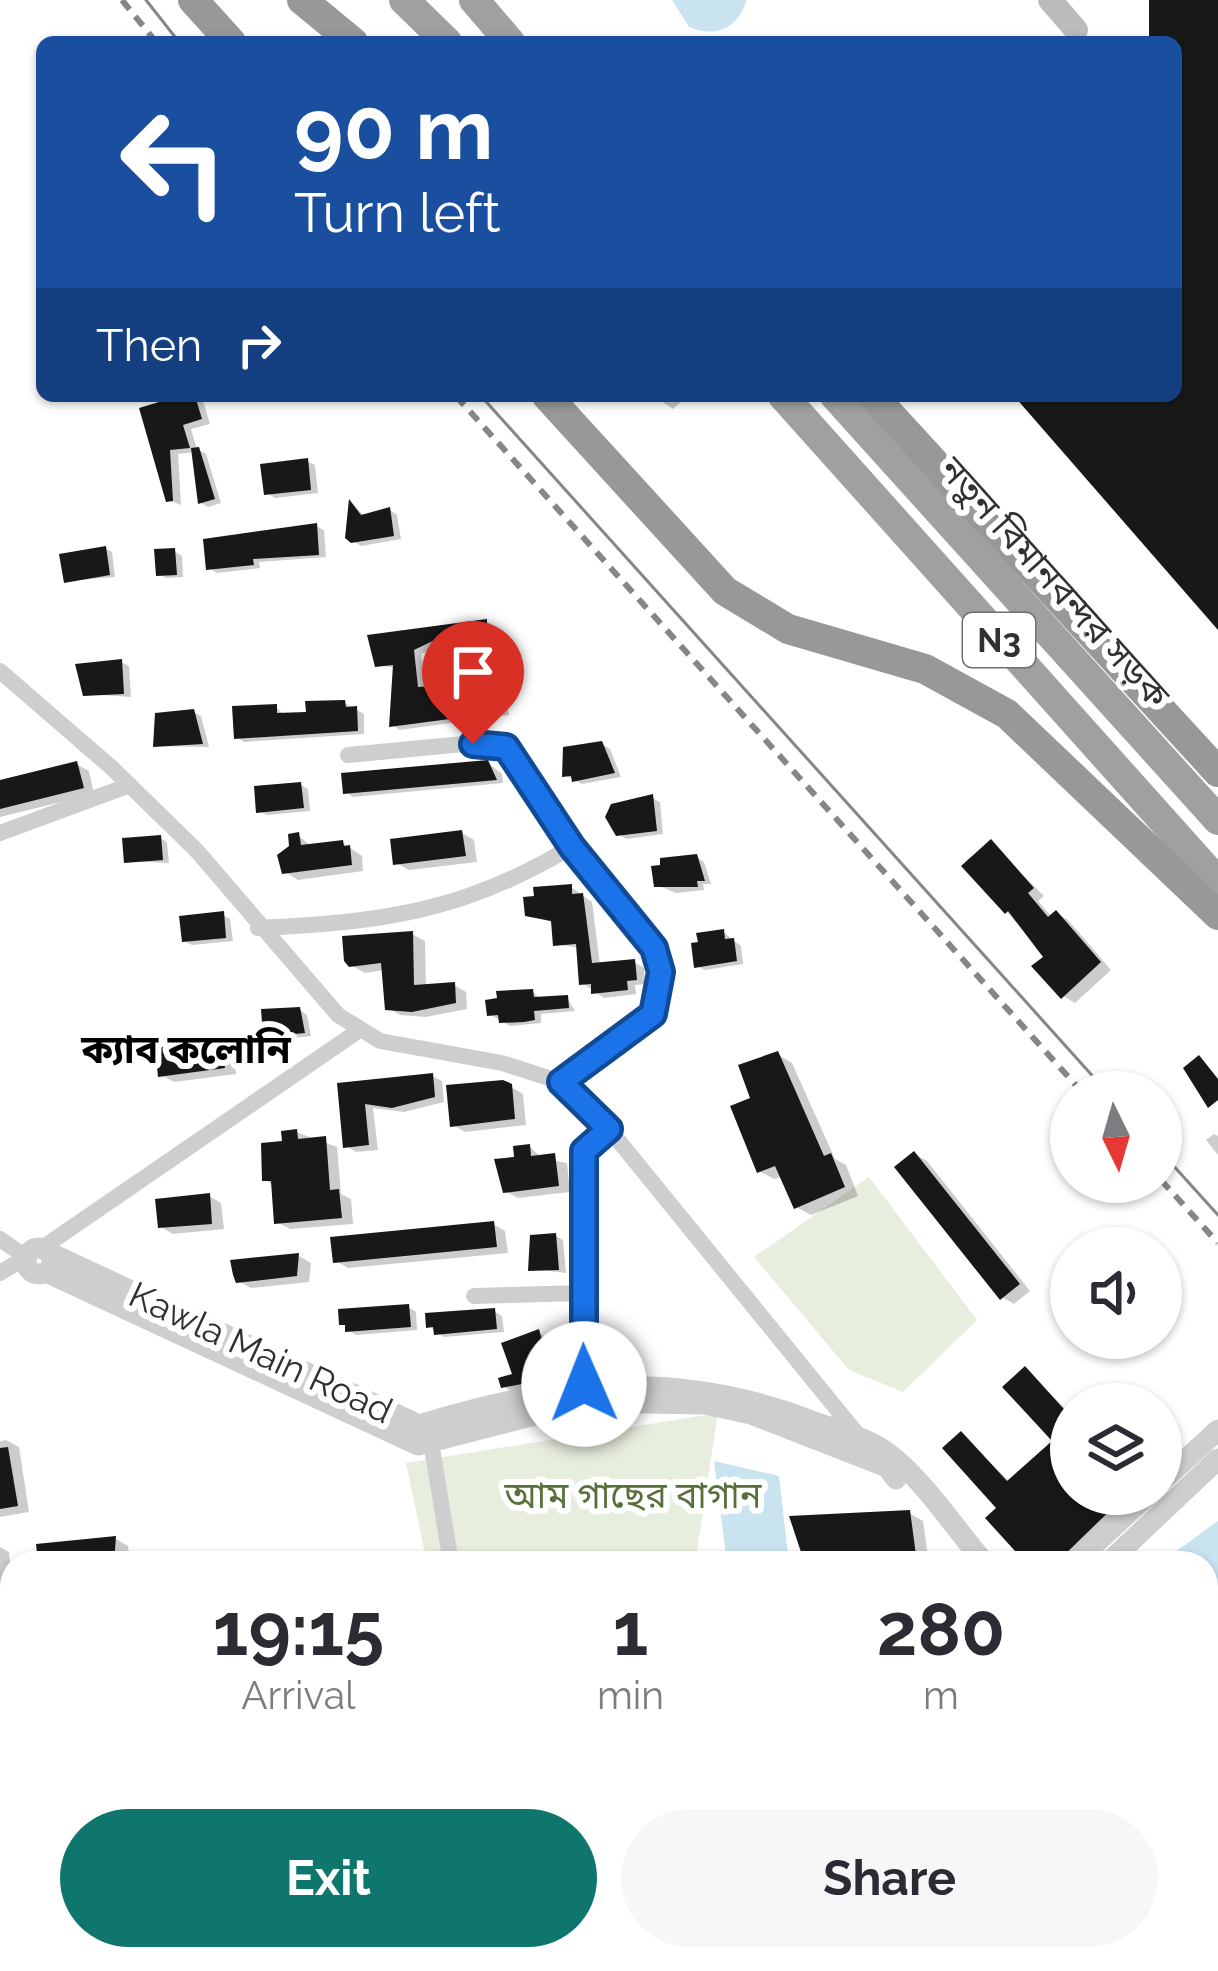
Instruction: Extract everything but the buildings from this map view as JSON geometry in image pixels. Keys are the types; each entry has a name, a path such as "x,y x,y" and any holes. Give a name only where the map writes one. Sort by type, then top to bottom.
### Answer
{"highway":[{"path":"193,0 226,36"},
{"path":"302,0 346,36"},
{"path":"404,0 441,36"},
{"path":"474,0 504,36"},
{"path":"553,402 724,591 755,614 788,629 925,669 1007,714 1218,915"},
{"name":"N3","path":"788,402 1218,882"},
{"name":"নতুন বিমানবন্দর সড়ক","path":"840,402 1218,820"},
{"path":"879,402 1218,772"},
{"path":"1048,749 1084,803 1218,931"}],"main road":[{"path":"1050,0 1076,30"}],"street":[{"path":"0,671 197,851 258,928 338,1015 380,1041 502,1063 561,1082 609,1129 862,1440"},
{"path":"258,928 384,918 459,903 511,883 571,847 506,747 485,742 348,754"},
{"path":"0,833 130,785"},
{"path":"545,807 654,948 661,972 653,1014 561,1082"},
{"path":"0,1273 42,1258 361,1029"},
{"path":"584,1384 584,1151 609,1129"},
{"path":"0,1239 42,1258"},
{"name":"Kawla Main Road","path":"42,1258 418,1425 499,1400 584,1384 707,1389 752,1397 888,1453 974,1551"},
{"name":"Kawla Main Road","path":"42,1258 418,1445 585,1402 705,1404 751,1414 887,1467 955,1551"},
{"path":"474,1296 583,1293"},
{"path":"1182,1463 1218,1430"},
{"path":"431,1442 449,1551"},
{"path":"1121,1551 1218,1459"},
{"path":"1087,1551 1126,1515"}],"green space":[{"path":"869,1177 977,1320 903,1392 849,1370 754,1257"},
{"name":"আম গাছের বাগান","path":"718,1413 697,1551 424,1551 406,1463"}],"water":[{"path":"672,0 746,2 731,25 708,32 689,27"},
{"path":"714,1461 779,1476 788,1551 725,1551"},
{"path":"1218,1521 1218,1551 1177,1551"}],"tram line":[{"path":"146,0 174,36"},
{"path":"486,402 1088,1071"},
{"path":"1182,1175 1218,1215"}],"railway":[{"path":"122,0 151,36"},
{"path":"461,402 1063,1071"},
{"path":"1182,1203 1218,1243"}],"district":[{"name":"ক্যাব কলোনি","path":"186,1049"}],"route":[{"path":"473,744 506,747 572,847 654,948 661,972 653,1014 561,1082 609,1129 584,1151 580,1187 584,1384"}]}
